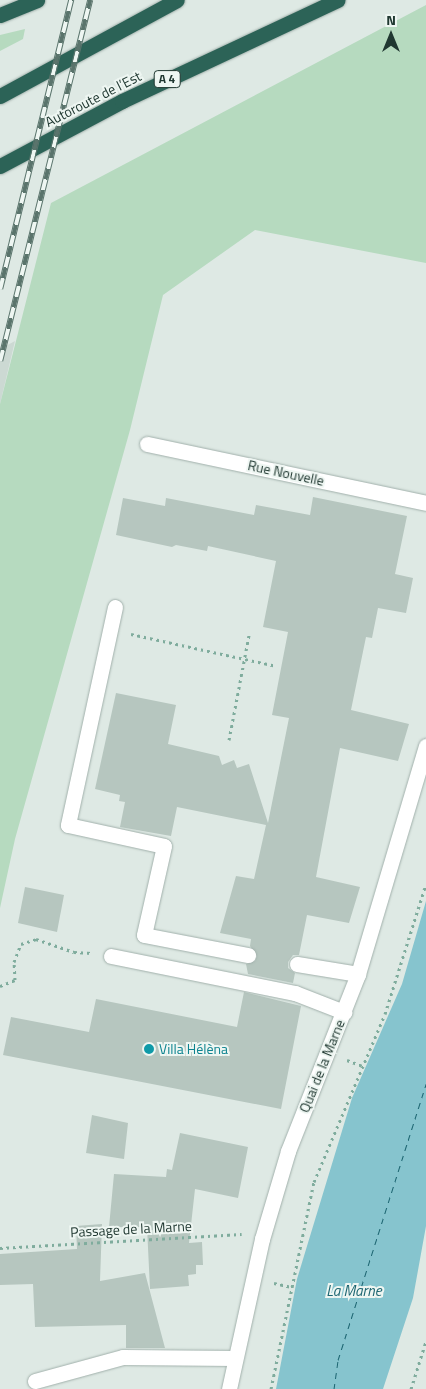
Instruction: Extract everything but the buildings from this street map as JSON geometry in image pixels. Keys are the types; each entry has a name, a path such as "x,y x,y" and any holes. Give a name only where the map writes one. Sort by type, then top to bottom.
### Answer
{"highway":[{"path":"0,15 37,0"},
{"path":"0,96 177,0"},
{"name":"Autoroute de l’Est","path":"0,166 122,101 338,0"}],"street":[{"name":"Rue Nouvelle","path":"147,444 426,503"},
{"path":"115,607 68,825 164,846 144,935 248,955"},
{"name":"Quai de la Marne","path":"229,1389 262,1239 288,1151 358,974 426,746"},
{"path":"111,956 295,993 344,1012"},
{"path":"298,964 358,974"},
{"path":"34,1381 123,1358 235,1358"}],"path":[{"path":"111,630 276,666"},
{"path":"228,740 249,635"},
{"path":"271,1389 314,1182 385,1014 426,884"},
{"path":"0,986 15,980 14,962 21,944 36,938 74,952 111,956"},
{"path":"344,1059 363,1066"},
{"name":"Passage de la Marne","path":"0,1248 241,1234 262,1239"},
{"path":"271,1282 291,1287"},
{"path":"411,1389 426,1341"}],"shaded area":[{"path":"15,341 0,404 0,349"}],"green space":[{"path":"426,5 426,263 255,230 163,295 130,430 15,839 0,908 0,404 51,203"},
{"path":"25,29 23,39 0,51 0,35"}],"water":[{"name":"La Marne","path":"426,901 426,1226 413,1298 383,1389 276,1389 297,1279 352,1098 402,984"}],"ferry route":[{"path":"334,1389 338,1360 426,1084"}],"railway":[{"path":"0,289 71,0"},
{"path":"0,361 90,0"}],"place":[{"name":"Villa Hélèna","path":"149,1049"}]}
